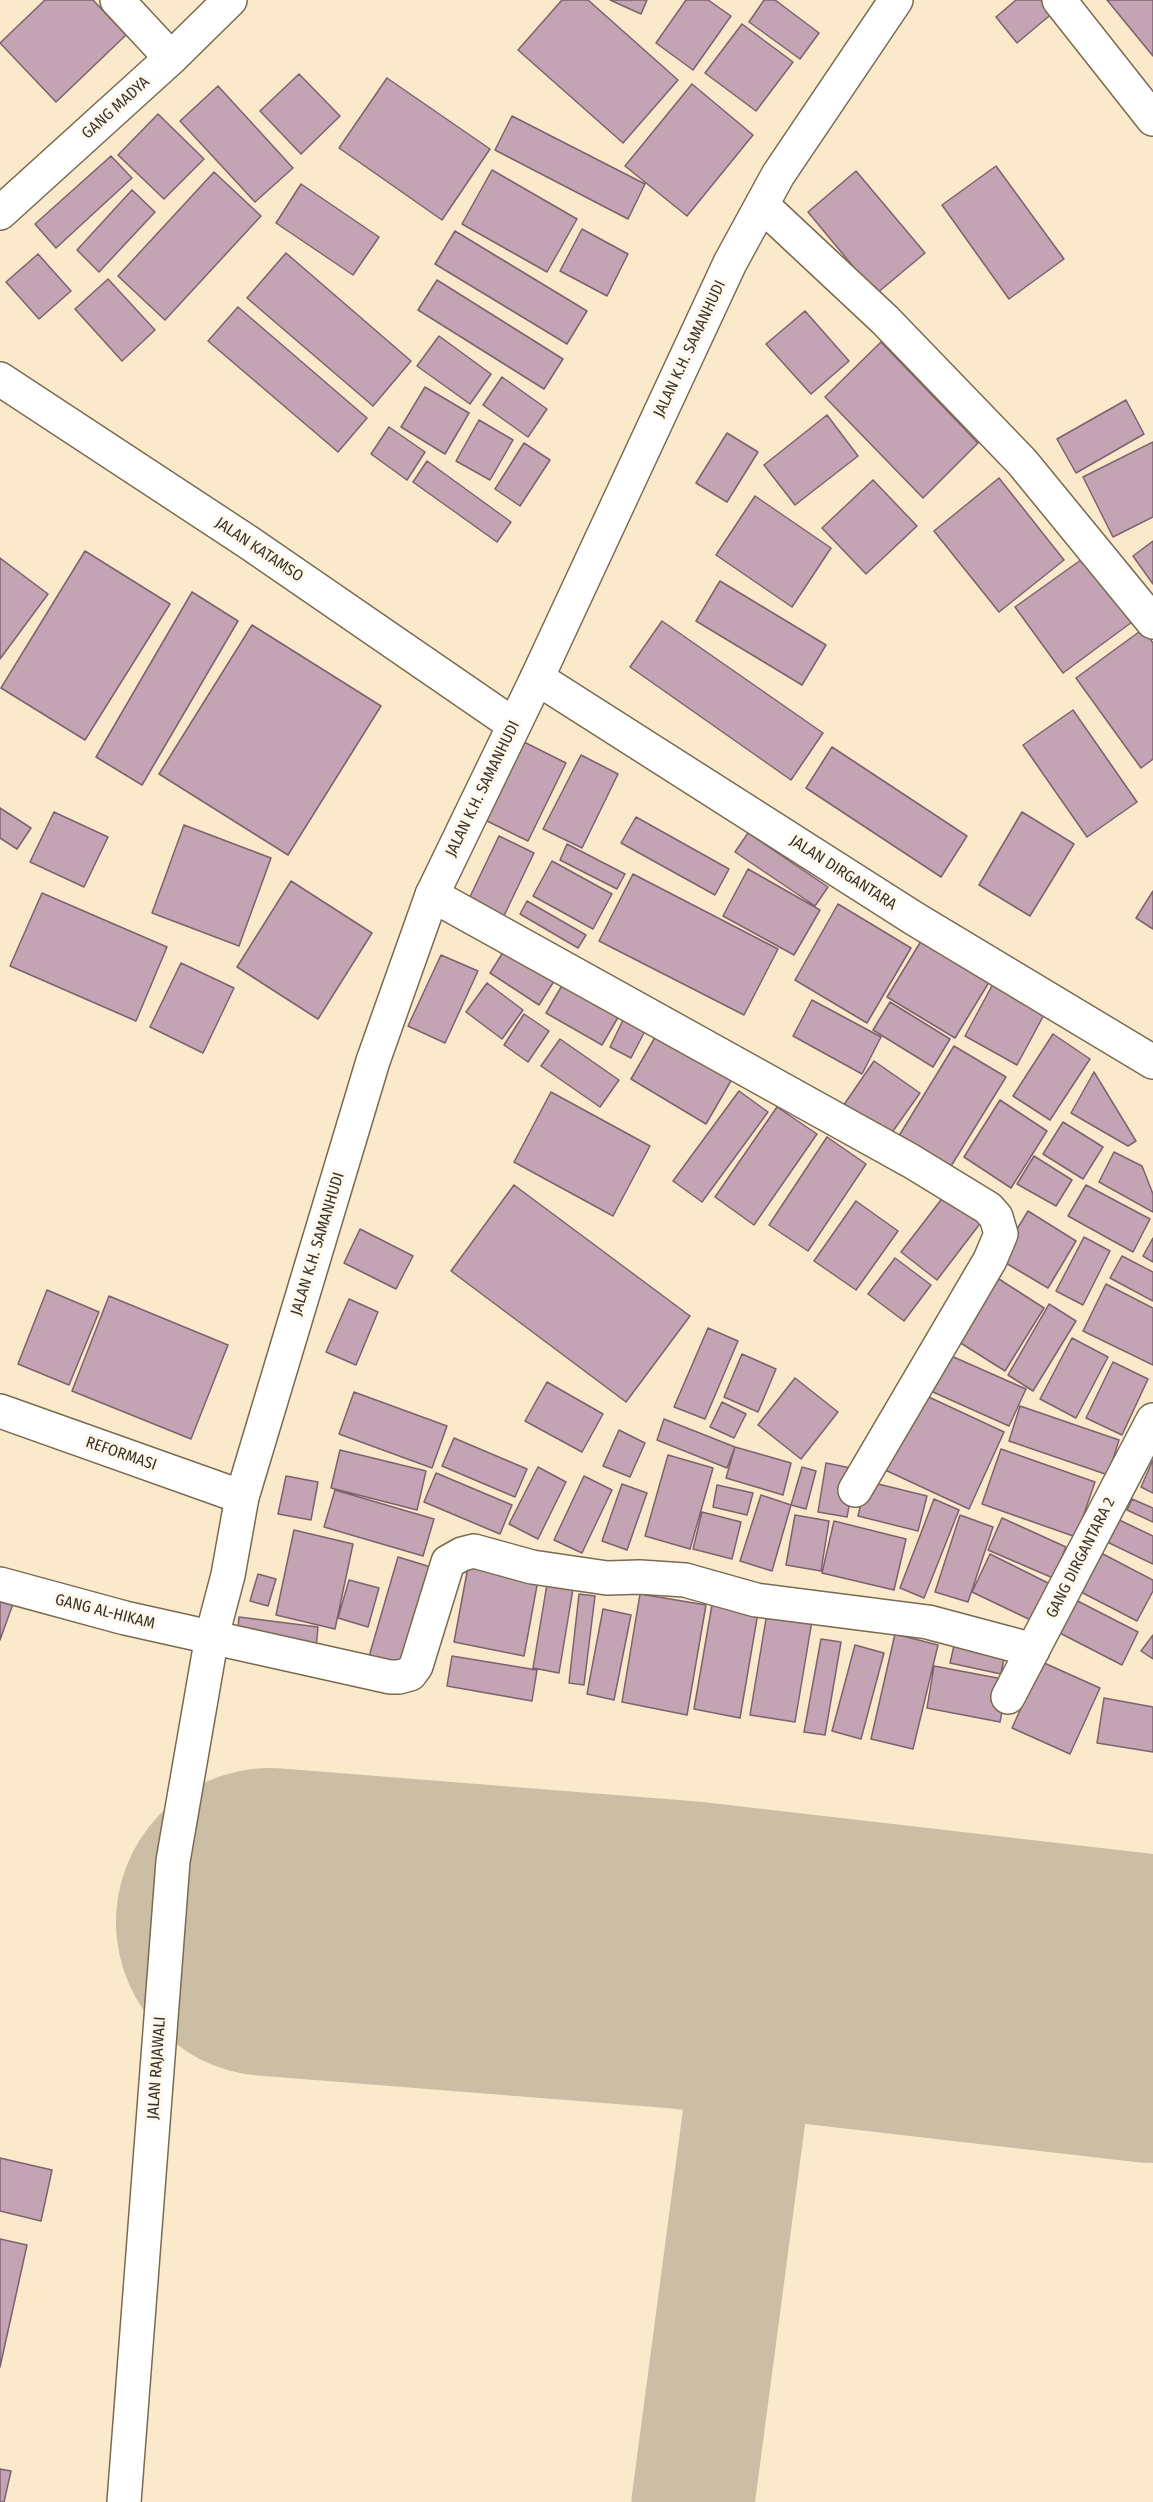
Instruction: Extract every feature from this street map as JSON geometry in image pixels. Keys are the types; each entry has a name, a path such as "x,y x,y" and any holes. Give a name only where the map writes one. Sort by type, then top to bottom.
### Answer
{"street":[{"path":"117,0 171,58"},
{"name":"GANG MADYA","path":"0,213 171,58 230,0"},
{"name":"JALAN K.H. SAMANHUDI","path":"212,1636 228,1575 242,1497 373,1061 432,895 537,678 729,263 778,175 896,0"},
{"path":"1059,0 1153,119"},
{"path":"762,205 885,320 1022,462 1153,622"},
{"name":"JALAN KATAMSO","path":"0,379 248,542 514,725"},
{"name":"JALAN DIRGANTARA","path":"537,678 915,919 1153,1062"},
{"path":"432,895 910,1161 988,1208 996,1217 1001,1234 990,1260 855,1490"},
{"name":"REFORMASI","path":"0,1412 242,1497"},
{"name":"GANG DIRGANTARA 2","path":"1008,1697 1153,1420"},
{"name":"GANG AL-HIKAM","path":"0,1584 125,1618 212,1636 311,1661 399,1677 410,1674 416,1666 448,1562 462,1554 474,1551 532,1566 607,1578 640,1577 685,1580 756,1600 928,1622 1033,1650"},
{"name":"JALAN RAJAWALI","path":"124,2502 173,1861 212,1636"}],"building":[{"path":"45,0 93,0 126,35 56,102 0,43"},
{"path":"562,0 588,0 678,80 623,143 518,50"},
{"path":"610,0 647,0 641,14"},
{"path":"686,0 708,0 731,16 693,70 656,43"},
{"path":"764,0 775,0 819,33 800,59 749,22"},
{"path":"1016,0 1046,0 1055,11 1017,43 996,17"},
{"path":"1107,0 1153,0 1153,56"},
{"path":"742,24 793,62 756,111 705,73"},
{"path":"299,74 340,116 301,154 260,111"},
{"path":"387,78 490,149 442,220 339,148"},
{"path":"692,84 753,135 687,216 625,166"},
{"path":"218,86 293,168 255,202 180,121"},
{"path":"158,114 204,159 164,199 118,155"},
{"path":"512,116 645,184 628,219 495,150"},
{"path":"111,156 132,178 56,248 35,224"},
{"path":"996,166 1064,259 1009,299 942,205"},
{"path":"492,170 577,219 547,272 462,224"},
{"path":"856,171 925,253 876,294 808,212"},
{"path":"214,172 261,216 165,320 118,276"},
{"path":"301,184 379,237 353,275 276,223"},
{"path":"132,190 155,212 99,272 77,250"},
{"path":"582,229 628,254 607,296 560,271"},
{"path":"455,231 587,311 567,344 435,264"},
{"path":"286,253 411,361 373,406 247,298"},
{"path":"38,254 71,291 39,319 6,282"},
{"path":"108,279 155,330 122,361 75,309"},
{"path":"437,280 563,359 544,389 418,310"},
{"path":"238,307 367,418 338,452 208,341"},
{"path":"805,311 849,361 811,394 766,344"},
{"path":"439,336 491,374 470,404 417,366"},
{"path":"881,342 978,443 923,498 825,397"},
{"path":"502,377 547,409 528,437 483,405"},
{"path":"425,387 469,413 445,454 401,427"},
{"path":"1126,400 1144,434 1076,473 1057,439"},
{"path":"827,415 858,456 795,505 764,465"},
{"path":"479,420 513,440 490,480 456,461"},
{"path":"389,427 425,452 407,480 371,454"},
{"path":"727,433 758,452 727,502 696,483"},
{"path":"1153,442 1153,517 1113,537 1083,477"},
{"path":"524,443 550,460 520,506 495,489"},
{"path":"427,461 511,522 497,542 413,482"},
{"path":"999,478 1064,560 999,612 934,531"},
{"path":"873,480 917,526 866,574 822,528"},
{"path":"755,496 831,548 792,607 716,555"},
{"path":"1153,541 1153,584 1133,556"},
{"path":"85,551 170,604 85,740 1,688"},
{"path":"1085,557 1132,622 1063,673 1015,607"},
{"path":"0,558 48,594 0,659"},
{"path":"720,581 826,645 802,685 696,621"},
{"path":"192,592 238,621 142,785 96,757"},
{"path":"662,621 823,733 791,780 630,667"},
{"path":"252,625 381,706 288,855 159,774"},
{"path":"1143,629 1153,643 1153,759 1141,768 1076,678"},
{"path":"1073,710 1137,802 1087,837 1023,745"},
{"path":"524,742 566,763 528,841 485,820"},
{"path":"832,747 967,836 941,877 806,788"},
{"path":"581,755 618,774 582,848 543,829"},
{"path":"0,808 31,828 17,849 0,838"},
{"path":"54,812 108,837 84,887 30,862"},
{"path":"1022,812 1074,844 1030,916 979,885"},
{"path":"636,817 729,869 715,895 621,843"},
{"path":"184,825 271,858 239,946 152,913"},
{"path":"748,833 828,887 815,906 735,852"},
{"path":"499,836 534,853 501,922 466,905"},
{"path":"567,844 625,874 617,889 560,860"},
{"path":"552,861 612,894 593,929 533,896"},
{"path":"748,869 820,910 794,955 723,916"},
{"path":"633,874 778,949 744,1015 599,941"},
{"path":"291,881 372,933 318,1019 237,967"},
{"path":"1153,891 1153,929 1136,918"},
{"path":"42,893 167,947 136,1021 10,966"},
{"path":"527,901 586,935 578,948 520,914"},
{"path":"838,904 911,948 867,1023 795,980"},
{"path":"926,933 994,974 955,1038 887,997"},
{"path":"507,946 556,978 539,1005 490,973"},
{"path":"441,955 478,971 445,1043 408,1026"},
{"path":"181,963 234,988 203,1053 150,1027"},
{"path":"564,982 620,1014 602,1045 546,1013"},
{"path":"994,982 1046,1011 1017,1065 965,1036"},
{"path":"487,983 523,1010 502,1039 466,1012"},
{"path":"812,1000 881,1037 862,1074 793,1036"},
{"path":"890,1002 950,1039 933,1067 873,1030"},
{"path":"524,1014 549,1031 528,1062 504,1045"},
{"path":"625,1016 647,1027 631,1058 610,1047"},
{"path":"657,1034 732,1079 706,1124 631,1079"},
{"path":"1053,1034 1090,1059 1050,1120 1013,1096"},
{"path":"560,1039 619,1080 600,1107 541,1066"},
{"path":"954,1046 1006,1077 948,1171 897,1139"},
{"path":"874,1061 920,1093 888,1138 843,1106"},
{"path":"1094,1072 1136,1141 1128,1146 1071,1113"},
{"path":"739,1091 768,1112 702,1202 673,1181"},
{"path":"551,1092 650,1146 613,1216 514,1162"},
{"path":"1000,1100 1047,1131 1011,1188 964,1157"},
{"path":"777,1107 817,1134 754,1225 715,1197"},
{"path":"1063,1122 1103,1147 1083,1179 1043,1154"},
{"path":"827,1137 866,1164 808,1251 769,1225"},
{"path":"1114,1152 1142,1166 1153,1194 1153,1212 1099,1182"},
{"path":"1034,1156 1072,1180 1056,1206 1017,1184"},
{"path":"514,1185 690,1316 626,1402 451,1271"},
{"path":"1086,1185 1150,1219 1133,1252 1068,1216"},
{"path":"947,1192 982,1221 937,1280 901,1252"},
{"path":"856,1201 898,1231 856,1290 814,1261"},
{"path":"1028,1211 1076,1241 1048,1288 999,1259"},
{"path":"360,1229 413,1256 396,1289 344,1263"},
{"path":"1084,1237 1110,1251 1083,1305 1056,1291"},
{"path":"1153,1238 1153,1262 1143,1256"},
{"path":"1122,1256 1153,1272 1153,1301 1110,1278"},
{"path":"895,1258 931,1285 904,1321 868,1294"},
{"path":"988,1272 1044,1308 1005,1371 948,1335"},
{"path":"1106,1284 1153,1308 1153,1365 1083,1331"},
{"path":"47,1290 99,1312 69,1385 18,1364"},
{"path":"109,1296 228,1345 191,1439 72,1391"},
{"path":"349,1299 378,1312 356,1365 326,1352"},
{"path":"1049,1304 1076,1321 1033,1391 1008,1375"},
{"path":"708,1328 738,1341 705,1419 674,1407"},
{"path":"1072,1338 1108,1357 1076,1418 1040,1399"},
{"path":"940,1351 1026,1389 1009,1426 924,1388"},
{"path":"742,1354 776,1369 758,1412 724,1397"},
{"path":"1113,1362 1148,1379 1122,1435 1086,1418"},
{"path":"795,1378 838,1412 801,1459 758,1425"},
{"path":"547,1382 603,1414 582,1452 525,1421"},
{"path":"354,1392 447,1426 432,1468 339,1434"},
{"path":"918,1392 1004,1432 969,1509 883,1469"},
{"path":"722,1402 746,1414 734,1438 710,1427"},
{"path":"1020,1406 1119,1440 1108,1475 1009,1441"},
{"path":"664,1419 735,1447 727,1468 657,1440"},
{"path":"619,1430 645,1443 630,1477 603,1466"},
{"path":"454,1438 527,1469 515,1497 442,1466"},
{"path":"735,1447 791,1463 783,1495 726,1478"},
{"path":"1001,1449 1095,1482 1076,1537 982,1504"},
{"path":"340,1450 426,1471 417,1510 331,1488"},
{"path":"668,1455 713,1468 690,1549 645,1536"},
{"path":"1153,1460 1153,1493 1141,1487"},
{"path":"826,1463 856,1469 847,1517 818,1512"},
{"path":"538,1467 566,1482 538,1539 509,1524"},
{"path":"802,1467 816,1471 806,1509 791,1505"},
{"path":"436,1473 512,1505 500,1534 424,1502"},
{"path":"286,1476 318,1482 311,1520 278,1514"},
{"path":"584,1476 612,1490 582,1553 554,1540"},
{"path":"866,1481 927,1496 918,1531 858,1516"},
{"path":"622,1484 647,1493 627,1550 602,1541"},
{"path":"717,1485 753,1493 747,1515 713,1507"},
{"path":"335,1490 434,1519 423,1556 324,1527"},
{"path":"761,1495 791,1505 772,1571 740,1561"},
{"path":"934,1499 959,1510 924,1598 900,1588"},
{"path":"1132,1499 1153,1508 1153,1522 1127,1510"},
{"path":"702,1512 741,1522 732,1559 693,1549"},
{"path":"795,1515 829,1521 821,1571 786,1565"},
{"path":"960,1515 993,1527 968,1602 935,1592"},
{"path":"1113,1517 1153,1536 1153,1564 1101,1539"},
{"path":"1002,1518 1066,1547 1053,1578 988,1550"},
{"path":"834,1521 906,1539 894,1590 822,1573"},
{"path":"294,1530 353,1544 335,1629 276,1615"},
{"path":"1101,1553 1153,1580 1153,1591 1137,1621 1081,1592"},
{"path":"990,1554 1056,1587 1039,1624 972,1592"},
{"path":"398,1557 434,1568 404,1671 368,1660"},
{"path":"468,1567 538,1580 524,1656 454,1642"},
{"path":"258,1574 276,1579 268,1606 250,1601"},
{"path":"349,1580 379,1588 368,1627 338,1618"},
{"path":"547,1584 573,1589 559,1673 533,1668"},
{"path":"579,1594 595,1596 584,1685 569,1683"},
{"path":"640,1594 706,1605 687,1715 622,1702"},
{"path":"0,1596 14,1601 0,1640"},
{"path":"1068,1596 1138,1632 1122,1665 1052,1629"},
{"path":"713,1599 759,1607 740,1718 694,1709"},
{"path":"603,1609 631,1615 614,1700 587,1694"},
{"path":"767,1613 812,1621 795,1722 750,1715"},
{"path":"239,1617 318,1627 316,1648 237,1639"},
{"path":"895,1634 938,1645 913,1749 871,1739"},
{"path":"1153,1635 1153,1659 1141,1651"},
{"path":"956,1637 1006,1648 1001,1674 950,1663"},
{"path":"821,1639 841,1642 825,1735 804,1732"},
{"path":"855,1645 884,1653 861,1739 832,1731"},
{"path":"452,1656 537,1670 532,1701 447,1686"},
{"path":"1042,1662 1100,1688 1070,1754 1012,1728"},
{"path":"934,1666 1008,1680 1000,1722 927,1708"},
{"path":"1104,1698 1153,1707 1153,1752 1097,1743"},
{"path":"0,2158 52,2170 41,2221 0,2211"},
{"path":"0,2239 27,2245 0,2367"},
{"path":"0,2469 11,2471 4,2502 0,2502"}],"taxiway":[{"path":"685,1955 715,1976 735,1995 749,2021 753,2049"},
{"path":"693,2502 753,2049 772,2016 802,1988 835,1972"}],"runway":[{"path":"270,1922 685,1955 1153,2009"}]}
